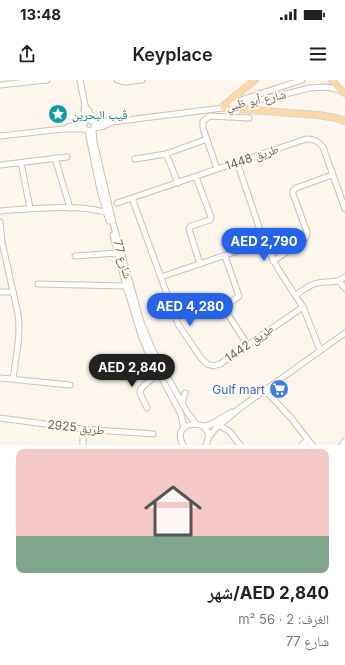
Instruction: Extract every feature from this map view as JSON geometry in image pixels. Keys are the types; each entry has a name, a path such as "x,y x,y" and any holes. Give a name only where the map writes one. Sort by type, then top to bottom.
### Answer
{"main road":[{"path":"222,107 255,80"},
{"path":"332,80 343,92"},
{"path":"222,107 318,115 345,121"}],"street":[{"path":"0,85 47,80"},
{"name":"شارع 77","path":"80,80 85,106 89,111 90,126 106,202 136,307 152,350 182,404 196,424"},
{"path":"117,80 125,82 142,80"},
{"name":"شارع أبو ظبي","path":"222,107 302,80"},
{"name":"شارع أبو ظبي","path":"0,136 90,126 104,126 112,122 222,107 310,88 326,87 343,92"},
{"path":"217,169 202,125 203,120 208,117 249,118"},
{"path":"135,159 166,154 207,139"},
{"name":"طريق 1448","path":"109,212 117,203 306,139 311,139 320,143 323,147 345,209"},
{"path":"166,154 178,183"},
{"path":"0,165 68,157"},
{"path":"56,158 70,208"},
{"path":"237,162 264,242 273,261 303,307 320,350"},
{"path":"21,163 30,208"},
{"path":"273,261 303,241 306,237 307,232 293,191 296,188 332,175"},
{"path":"196,177 211,217 210,220 191,226 188,230 200,264"},
{"name":"طريق 1442","path":"132,198 178,324 201,358 207,364 213,366 220,364 247,344 303,307"},
{"path":"96,210 106,202 117,203"},
{"path":"0,210 70,208 109,212"},
{"name":"شارع 77","path":"109,212 117,253 142,338 181,414 184,428"},
{"path":"0,222 2,242 20,326 13,379"},
{"path":"161,277 264,242"},
{"path":"75,256 117,253"},
{"path":"225,256 238,296 227,305 225,310 247,344"},
{"path":"296,295 312,285 339,281 345,277"},
{"path":"339,281 345,288"},
{"path":"38,284 126,286"},
{"path":"0,292 13,292"},
{"path":"208,438 219,425 240,408 344,333"},
{"path":"148,408 140,393 140,389 154,378 158,371"},
{"path":"0,378 70,385"},
{"path":"154,378 163,380"},
{"path":"265,390 291,418 312,445"},
{"path":"182,404 185,393"},
{"path":"177,445 184,428 190,424 203,426 210,424 240,408"},
{"name":"طريق 2925","path":"0,418 83,429 153,434"},
{"path":"226,419 230,432"},
{"path":"219,425 230,432 240,445"},
{"path":"203,426 207,431 208,438 206,445"},
{"path":"83,429 83,445"},
{"path":"181,434 181,439 184,445"},
{"path":"302,445 308,440"},
{"path":"342,445 345,441"}],"place":[{"name":"ڤيب البحرين","path":"58,114"},
{"name":"Gulf mart","path":"279,389"}]}
